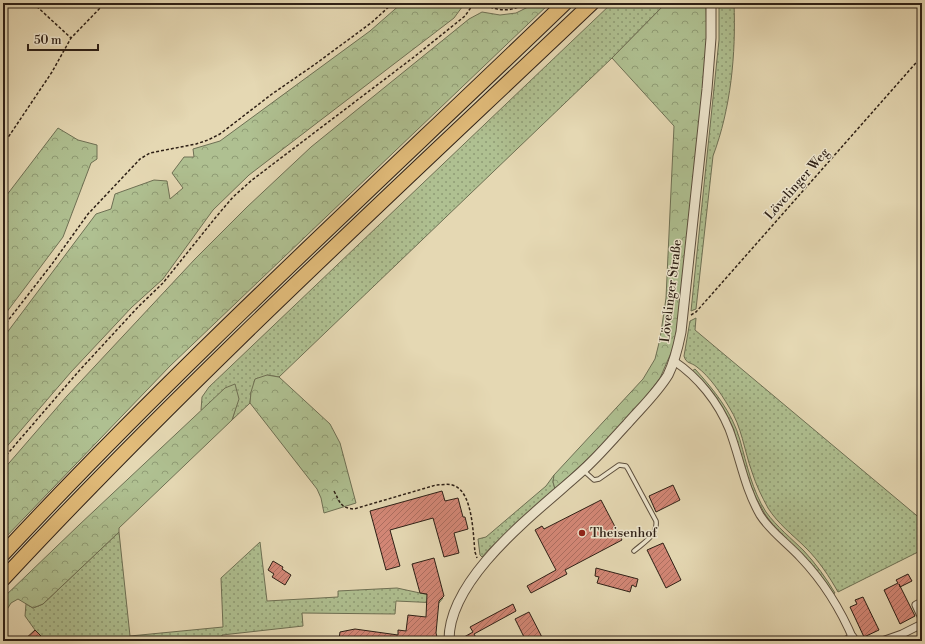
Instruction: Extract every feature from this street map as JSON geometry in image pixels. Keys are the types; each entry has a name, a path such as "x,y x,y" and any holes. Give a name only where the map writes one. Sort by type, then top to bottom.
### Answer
{"highway":[{"path":"3,554 191,361 565,3"},
{"path":"3,579 107,470 283,296 592,3"}],"street":[{"name":"Lövelinger Straße","path":"449,641 450,626 457,604 485,562 517,530 583,470 658,389 668,375 674,361 681,332 707,89 711,38 711,3"},
{"path":"674,361 700,384 712,398 722,414 729,429 743,478 751,498 761,516 772,530 811,570 836,606 853,639 844,641"},
{"path":"922,602 916,605 922,618"},
{"path":"882,641 902,634 922,624"}],"lane":[{"path":"583,470 590,478 594,480 599,479 619,465 626,466 628,469 656,521 657,526 655,532 634,551"}],"path":[{"path":"34,3 71,38"},
{"path":"3,145 52,72 71,38 105,3"},
{"path":"3,327 52,264 88,214 140,159 150,152 196,144 220,134 371,22 393,3"},
{"path":"3,459 78,372 138,307 163,283 233,197 252,180 414,57 465,16 474,3"},
{"path":"481,3 498,10 509,10 520,7 526,3"},
{"name":"Lövelinger Weg","path":"689,309 688,317 696,312 922,56"},
{"path":"334,491 341,505 346,508 354,509 436,485 447,484 454,486 461,490 466,496 470,509 475,552 477,558 485,562"}],"green space":[{"path":"402,3 465,3 454,18 249,175 213,210 163,279 132,307 71,372 3,451 3,338 96,214 111,209 115,194 154,180 167,181 170,199 183,188 172,173 184,157 194,157 193,149 220,141 370,31"},
{"path":"533,3 550,3 170,366 3,540 3,470 67,396 195,259 247,207 311,147 469,19 482,12 500,15 516,13"},
{"path":"612,3 666,3 612,58 279,377 267,375 251,392 250,403 232,420 235,410 201,410 202,397 209,387"},
{"path":"666,3 706,3 707,40 703,92 674,346 660,378 644,399 595,452 555,489 553,482 554,475 643,379 655,359 660,339 666,298 674,126 612,58"},
{"path":"719,3 734,3 733,61 724,119 713,156 696,309 691,311 719,40"},
{"path":"58,128 78,140 97,145 97,159 91,163 63,237 3,317 3,200"},
{"path":"696,318 695,330 922,520 922,550 838,592 815,558 781,524 768,508 755,482 737,422 722,396 710,380 695,365 687,362 685,359 684,356 690,321"},
{"path":"695,369 722,402 737,430 753,486 766,512 779,528 804,551 821,571 835,593 833,594 815,568 775,528 765,514 755,496 747,476 733,428 715,396 692,371"},
{"path":"267,375 279,377 330,424 340,443 356,503 324,513 321,498 317,489 250,403 251,392 255,379"},
{"path":"235,384 239,399 232,420 119,528 119,532 43,604 33,608 18,599 11,603 3,616 3,598 225,388"},
{"path":"554,475 553,482 555,489 482,557 480,555 478,539 486,537 546,486"},
{"path":"119,532 130,636 223,627 221,578 260,542 267,601 338,597 338,591 397,588 443,598 439,603 396,601 395,614 302,613 303,626 222,635 222,641 46,641 35,630 25,616 26,604 33,608 43,604"}],"building":[{"path":"673,485 680,500 656,512 649,496"},
{"path":"442,491 445,501 458,498 463,517 465,517 468,529 454,533 459,553 444,557 433,518 390,530 400,566 386,570 370,511"},
{"path":"601,500 622,540 565,570 567,574 531,593 527,586 556,570 535,530 542,526 544,529"},
{"path":"663,543 681,580 666,588 647,550"},
{"path":"434,558 444,596 439,601 436,633 438,641 350,641 339,639 340,632 355,629 398,635 398,630 406,631 408,615 426,617 427,594 420,593 412,564"},
{"path":"273,561 283,567 282,569 291,575 285,585 272,577 274,574 268,570"},
{"path":"596,568 638,579 636,587 632,585 630,592 597,583 599,577 595,576"},
{"path":"908,574 912,581 900,587 915,616 900,624 884,590 898,583 896,580"},
{"path":"863,597 879,630 864,637 850,607 857,604 855,600"},
{"path":"513,604 516,611 474,634 478,641 457,641 473,632 470,627"},
{"path":"529,612 544,641 526,641 515,619"},
{"path":"35,630 46,641 23,641"}],"place":[{"name":"Theisenhof","path":"582,533"}]}
